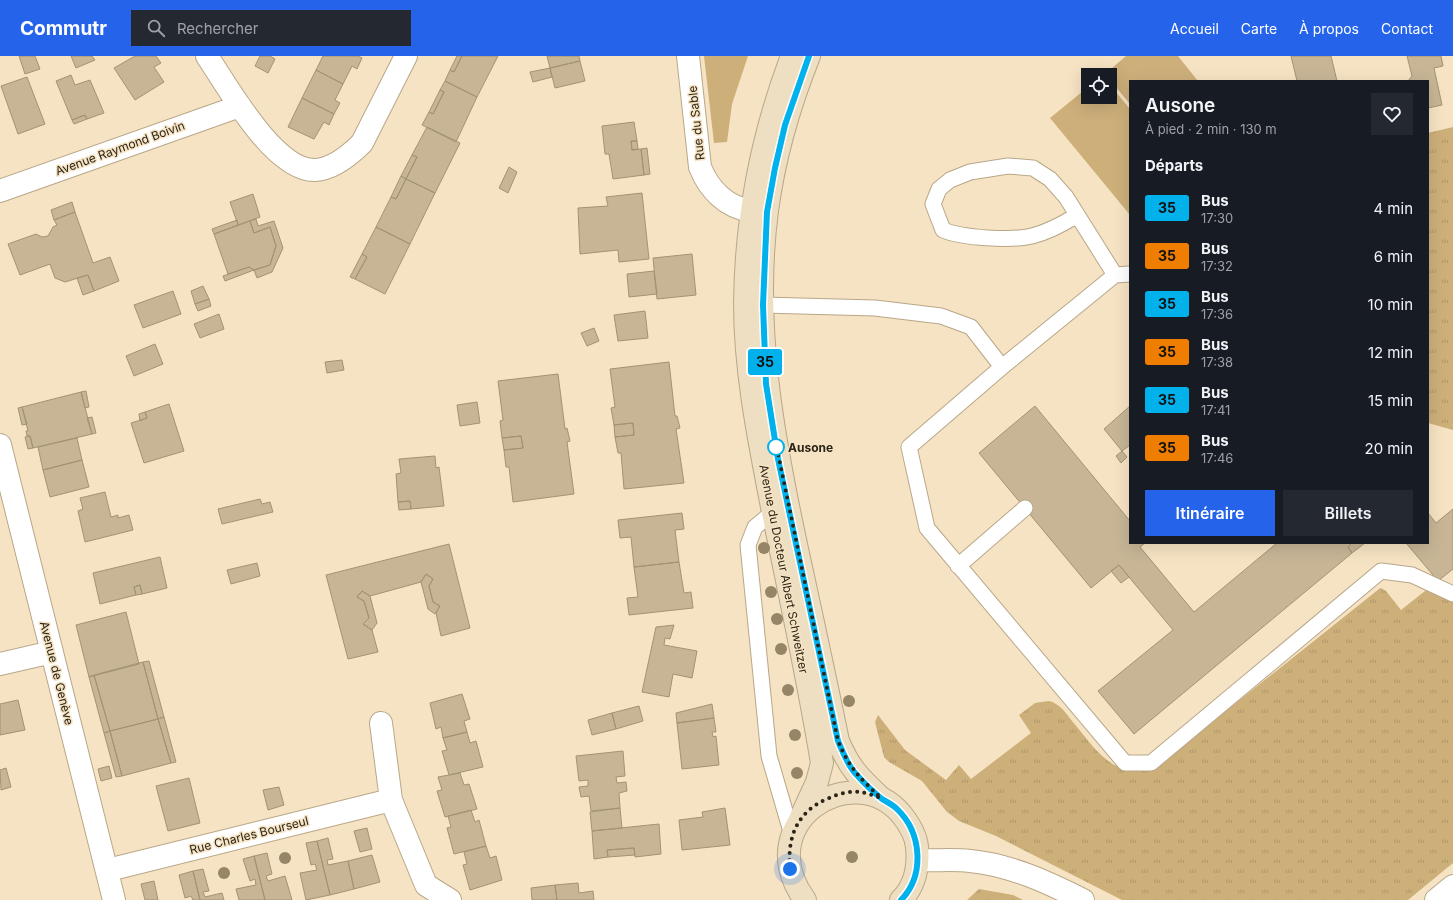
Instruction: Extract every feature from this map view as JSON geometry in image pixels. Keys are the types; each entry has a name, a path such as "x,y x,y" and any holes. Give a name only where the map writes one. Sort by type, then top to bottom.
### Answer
{"main road":[{"name":"Avenue du Docteur Albert Schweitzer","path":"790,869 788,852 796,827 817,782 822,763 773,512 751,386 745,305 747,260 752,210 760,166 770,122 792,56"},
{"name":"Avenue du Docteur Albert Schweitzer","path":"809,56 785,125 767,212 763,305 766,384 778,459 838,741 855,773 881,798"},
{"path":"796,827 816,804 837,794 859,792 881,798 897,809 909,824 916,841 918,860 914,878 906,895 901,900"},
{"path":"790,869 793,900"},
{"path":"790,869 796,887 805,900"}],"street":[{"path":"207,56 240,106 272,148 286,160 301,168 316,170 332,165 351,154 362,143 406,56"},
{"name":"Rue du Sable","path":"688,56 700,167 705,179 712,189 725,200 739,209 752,210"},
{"name":"Avenue Raymond Boivin","path":"0,191 240,106"},
{"name":"Avenue de Genève","path":"0,445 108,870 114,900"},
{"path":"0,664 52,652"},
{"path":"381,723 391,800 426,886 450,900"},
{"name":"Rue Charles Bourseul","path":"108,870 391,800"},
{"path":"918,860 968,860 992,864 1021,872 1083,900"},
{"path":"1436,900 1453,886"}],"lane":[{"path":"1077,215 1049,231 1031,236 995,238 952,234 943,230 933,204 939,189 950,180 970,172 1008,166 1033,168 1055,185 1066,197 1077,215 1126,274 1002,367 909,447 927,528 1125,763 1151,763 1381,571 1412,575 1453,594"},
{"path":"763,305 875,308 940,316 971,328 1002,367"},
{"path":"958,566 1025,508"},
{"path":"773,512 756,527 748,545 769,756 796,827"}],"green space":[{"path":"704,56 748,56 732,104 727,142 714,143"},
{"path":"1126,56 1178,56 1197,80 1129,80 1129,103 1117,88 1117,68 1112,68"},
{"path":"1081,93 1081,104 1117,104 1117,93 1129,108 1129,214 1050,118"},
{"path":"1453,127 1453,430 1429,423 1429,133"},
{"path":"1430,587 1453,588 1453,863 1408,900 1122,900 996,836 959,821 947,812 922,781 889,762 884,757 875,722 878,715 905,750 946,780 959,765 971,779 1031,733 1019,715 1035,703 1049,701 1062,709 1098,752 1118,767 1129,770 1142,770 1157,766 1379,589 1381,588 1386,591 1401,610"},
{"path":"979,889 1013,895 1023,900 967,900"}],"building":[{"path":"19,56 35,56 40,69 25,74"},
{"path":"71,56 92,56 95,60 76,68"},
{"path":"135,56 156,56 161,63 154,67 164,82 135,100 114,68"},
{"path":"260,56 270,56 275,59 268,73 255,66"},
{"path":"323,56 358,56 362,58 357,69 352,66 343,84 316,70"},
{"path":"457,56 462,56 454,72 450,70"},
{"path":"462,56 498,56 477,97 445,81 450,70 454,72"},
{"path":"547,56 579,56 580,61 550,68"},
{"path":"1291,56 1331,56 1337,80 1297,80"},
{"path":"1407,56 1441,56 1443,66 1434,68 1442,105 1429,108 1429,80 1409,80 1412,76"},
{"path":"580,61 585,81 555,88 550,68"},
{"path":"550,68 552,77 533,82 530,72"},
{"path":"316,70 343,84 335,100 340,103 334,114 302,98"},
{"path":"71,75 75,85 90,80 104,113 87,119 85,115 72,120 56,81"},
{"path":"27,77 45,124 18,134 1,86"},
{"path":"445,81 477,97 456,142 422,125 429,112 433,114 444,92 440,90"},
{"path":"440,90 444,92 433,114 429,112"},
{"path":"302,98 334,114 329,125 324,122 314,139 288,127"},
{"path":"85,115 87,119 74,124 72,120"},
{"path":"634,122 637,141 631,141 632,150 641,149 644,175 613,179 609,154 605,154 602,126"},
{"path":"427,127 460,143 435,193 406,179 417,157 412,155"},
{"path":"631,141 637,141 638,149 632,150"},
{"path":"647,148 650,174 644,175 641,149"},
{"path":"412,155 417,157 406,179 401,176"},
{"path":"509,167 517,172 508,193 499,188"},
{"path":"401,176 406,179 396,199 391,197"},
{"path":"406,179 435,193 410,244 376,227 391,197 396,199"},
{"path":"642,193 649,259 619,262 618,250 580,254 578,208 608,206 606,197"},
{"path":"253,194 260,217 238,225 230,202"},
{"path":"72,202 75,212 54,220 51,210"},
{"path":"75,212 93,263 110,257 119,281 94,291 88,275 65,282 55,278 50,264 20,275 8,244 36,234 42,237 48,236 53,227 57,225 54,220"},
{"path":"256,219 258,226 274,221 283,248 272,272 257,278 254,270 270,265 276,246 270,227 254,233 250,221"},
{"path":"237,220 238,225 214,234 212,229"},
{"path":"250,221 254,233 270,227 276,246 270,265 254,270 249,267 228,274 214,234"},
{"path":"376,227 410,244 385,294 355,279 367,257 362,254"},
{"path":"362,254 367,257 355,279 350,277"},
{"path":"692,254 696,295 657,299 653,258"},
{"path":"249,267 254,270 225,281 223,276"},
{"path":"654,271 657,294 629,297 627,274"},
{"path":"88,275 94,291 83,295 77,278"},
{"path":"203,286 209,299 195,304 191,291"},
{"path":"173,291 181,314 143,328 134,305"},
{"path":"209,299 211,306 198,311 195,304"},
{"path":"645,311 648,338 618,341 614,315"},
{"path":"219,314 224,329 200,338 194,324"},
{"path":"594,328 599,341 587,346 581,333"},
{"path":"155,344 163,364 134,376 126,356"},
{"path":"342,360 344,370 327,373 325,362"},
{"path":"669,362 675,416 677,416 680,428 676,429 684,483 624,489 621,453 618,453 615,437 634,435 633,423 614,425 611,408 615,407 610,369"},
{"path":"558,374 565,429 567,428 570,441 567,442 574,494 513,502 509,467 506,467 504,450 523,448 521,436 502,438 500,421 503,420 498,381"},
{"path":"86,391 89,407 85,408 81,392"},
{"path":"81,392 92,434 33,448 30,436 27,436 26,431 28,431 22,407"},
{"path":"477,402 480,423 460,426 457,405"},
{"path":"169,404 184,451 144,463 131,423 147,418 145,412"},
{"path":"1035,406 1129,520 1129,544 1144,544 1140,547 1194,612 1276,544 1351,544 1348,547 1352,553 1134,734 1098,691 1173,630 1119,565 1091,588 979,453"},
{"path":"22,407 27,424 22,425 18,408"},
{"path":"1129,407 1129,446 1122,451 1104,429"},
{"path":"145,412 147,418 140,421 139,414"},
{"path":"92,417 96,433 92,434 87,418"},
{"path":"633,423 634,435 615,437 614,425"},
{"path":"30,436 33,448 28,449 25,437"},
{"path":"521,436 523,448 504,450 502,438"},
{"path":"77,438 82,460 43,470 38,447"},
{"path":"1122,451 1127,457 1121,463 1116,456"},
{"path":"435,456 436,468 439,467 444,506 411,509 410,501 398,502 396,474 401,473 399,459"},
{"path":"82,460 89,487 50,497 43,470"},
{"path":"105,492 111,517 118,515 118,518 129,515 133,530 85,542 78,511 83,509 80,498"},
{"path":"260,499 262,504 270,502 273,512 222,524 218,509"},
{"path":"410,501 411,509 399,510 398,502"},
{"path":"1453,509 1453,569 1438,581 1407,544 1429,544 1429,514 1436,523"},
{"path":"682,513 684,529 675,530 679,562 634,567 631,537 620,538 618,520"},
{"path":"449,544 470,628 441,636 436,613 440,606 433,602 429,586 433,579 426,574 421,582 370,596 362,591 357,597 364,601 369,618 363,624 372,630 378,652 348,659 326,575"},
{"path":"1351,544 1364,544 1352,553 1348,547"},
{"path":"160,557 167,588 142,594 140,585 134,587 136,595 100,604 93,573"},
{"path":"679,562 684,593 691,592 693,608 629,615 627,598 638,597 634,567"},
{"path":"257,563 260,576 231,584 227,570"},
{"path":"1119,565 1129,577 1121,583 1111,571"},
{"path":"426,574 433,579 429,586 433,602 440,606 435,614 428,609 421,582"},
{"path":"140,585 142,594 136,595 134,587"},
{"path":"362,591 370,596 377,623 372,630 363,624 369,618 364,601 357,597"},
{"path":"126,612 139,664 89,677 76,625"},
{"path":"674,625 670,639 665,638 664,645 697,651 692,678 673,674 669,697 642,692 656,627"},
{"path":"149,661 164,717 158,719 143,662"},
{"path":"143,662 158,719 110,731 94,675"},
{"path":"94,675 110,731 104,733 89,677"},
{"path":"462,694 470,719 464,721 467,732 443,738 441,727 436,729 430,703"},
{"path":"18,700 25,730 0,735 0,704"},
{"path":"712,704 714,718 677,723 676,713"},
{"path":"639,706 643,721 616,729 612,713"},
{"path":"612,713 616,729 592,735 588,720"},
{"path":"164,717 176,762 171,763 158,719"},
{"path":"714,718 716,732 712,732 713,737 716,736 719,765 682,769 677,723"},
{"path":"158,719 171,763 122,776 110,731"},
{"path":"110,731 122,776 116,777 104,733"},
{"path":"467,732 470,743 476,741 483,767 449,775 442,751 447,750 443,738"},
{"path":"623,751 625,776 616,777 617,783 626,782 627,791 619,793 620,808 591,811 589,796 581,797 579,787 588,786 588,780 579,781 576,756"},
{"path":"109,766 112,778 101,781 98,769"},
{"path":"6,768 11,787 1,790 0,770"},
{"path":"460,773 464,785 469,784 477,809 445,817 437,791 442,790 438,777"},
{"path":"189,778 200,823 168,831 156,786"},
{"path":"279,787 284,805 268,810 263,790"},
{"path":"620,808 622,828 592,831 590,812"},
{"path":"725,808 730,845 682,850 679,820 703,817 702,812"},
{"path":"471,810 475,822 479,820 486,846 454,854 447,828 451,827 448,816"},
{"path":"659,824 661,854 635,857 634,848 607,850 608,857 594,859 592,831"},
{"path":"367,828 372,849 360,852 354,831"},
{"path":"328,838 333,859 327,860 328,865 348,861 354,889 330,895 317,841"},
{"path":"317,841 330,895 306,900 300,873 317,870 315,864 311,865 306,843"},
{"path":"486,846 490,858 496,856 502,880 470,890 463,865 467,864 464,852"},
{"path":"634,848 635,855 608,857 607,850"},
{"path":"267,853 272,874 266,876 268,881 285,876 292,900 265,900 254,856"},
{"path":"372,855 380,882 354,889 348,861"},
{"path":"254,856 265,900 239,900 236,889 256,885 255,879 250,881 243,859"},
{"path":"203,869 209,891 203,892 205,897 222,893 224,900 200,900 193,871"},
{"path":"193,871 200,900 193,900 191,896 185,898 179,875"},
{"path":"154,881 158,900 145,900 141,884"},
{"path":"578,883 579,893 593,891 594,900 557,900 555,885"},
{"path":"555,885 557,900 532,900 531,888"}],"bus line":[{"name":"35","path":"809,56 785,125 767,212 763,261 766,384 778,459 838,741 855,773 881,798 897,809 909,824 916,841 918,860 914,878 906,895 901,900"}],"place":[{"name":"Ausone","path":"776,447"}],"route":[{"path":"776,447 776,444 838,741 855,773 881,798 859,792 837,794 816,804 800,819 792,835 788,852 790,869"}]}
